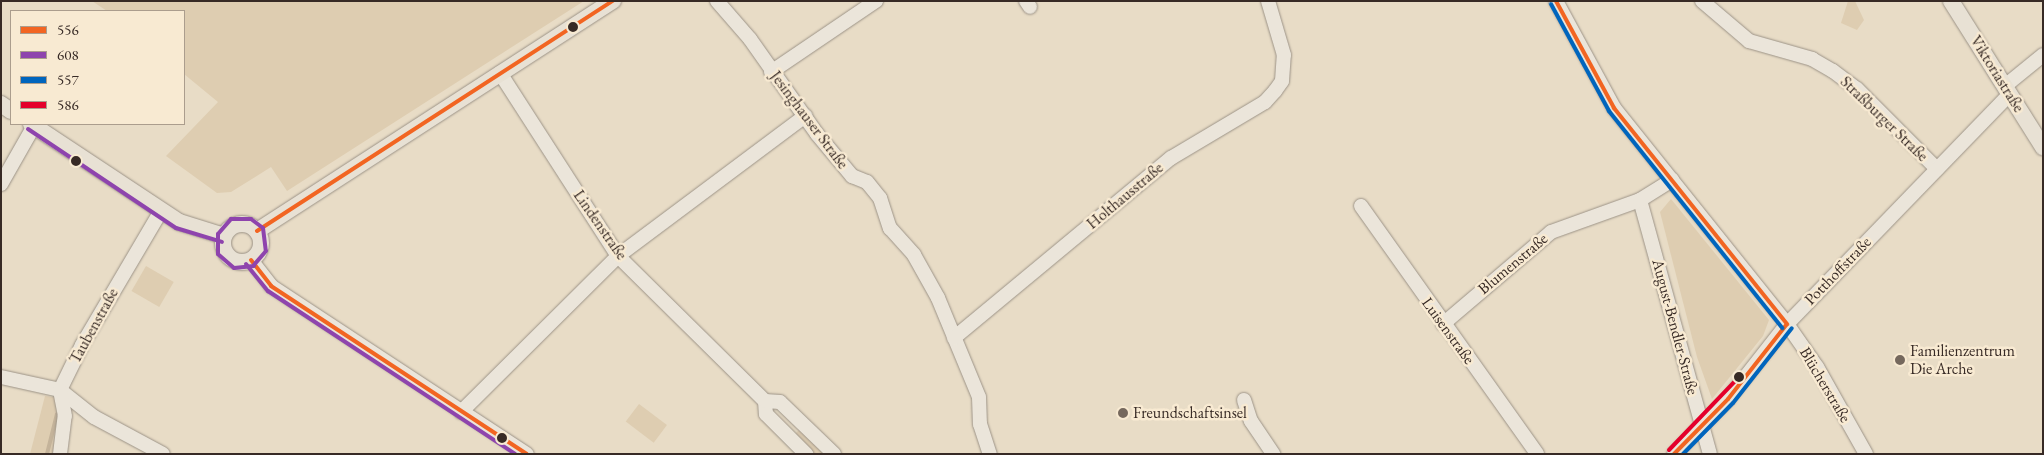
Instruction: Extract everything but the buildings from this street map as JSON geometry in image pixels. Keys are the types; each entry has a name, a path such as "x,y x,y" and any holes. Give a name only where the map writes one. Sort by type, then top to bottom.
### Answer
{"main road":[{"path":"257,231 613,1"},
{"name":"Viktoriastraße","path":"1951,1 2043,147"},
{"path":"33,125 161,211 194,229 224,236"},
{"path":"239,224 257,231 260,250 252,260 241,262 227,256 223,246 224,236 230,228 239,224"}],"street":[{"name":"Jesinghauser Straße","path":"717,1 750,39 771,72 852,176 867,182 880,198 890,228 902,244 914,255 932,285 979,397 980,424 990,454"},
{"path":"771,72 876,1"},
{"name":"Holthausstraße","path":"954,338 1170,158 1265,102 1282,81 1284,55 1268,1"},
{"name":"Blücherstraße","path":"1556,1 1614,108 1787,324 1817,367 1866,454"},
{"name":"Straßburger Straße","path":"1702,1 1749,41 1812,59 1833,71 1857,89 1937,169"},
{"name":"Potthoffstraße","path":"1674,454 1702,428 1771,348 1787,324 1937,169 2007,90 2043,55"},
{"name":"Lindenstraße","path":"500,73 618,256 765,401 780,402 834,454"},
{"path":"461,412 618,256 805,116"},
{"path":"1,184 33,125"},
{"name":"Blumenstraße","path":"1443,324 1551,232 1640,200 1672,180"},
{"name":"August-Bendler-Straße","path":"1640,200 1710,454"},
{"name":"Luisenstraße","path":"1361,206 1537,454"},
{"name":"Taubenstraße","path":"60,390 82,345 161,211"},
{"path":"252,260 271,286 527,454"},
{"path":"1,377 60,390 94,417 163,454"},
{"path":"60,390 65,416 60,454"},
{"path":"1244,400 1251,421 1273,454"},
{"name":"Lindenstraße","path":"765,401 766,414 806,454"}],"shaded area":[{"path":"92,1 584,1 287,191 271,167 231,192 217,193 166,156 218,102 185,75 185,10 106,10"},
{"path":"1848,1 1855,1 1864,20 1857,30 1841,23"},
{"path":"1671,199 1769,320 1763,336 1712,399 1697,357 1660,212"},
{"path":"146,266 174,282 159,307 132,291"},
{"path":"45,396 61,398 59,454 30,454"},
{"path":"639,404 667,425 654,443 626,422"},
{"path":"801,428 827,454 813,454 794,435"}],"waterway":[{"path":"47,454 57,414"}],"transit line":[{"name":"556","path":"257,231 613,1"},
{"name":"556","path":"1556,1 1614,108 1787,324"},
{"name":"557","path":"1551,4 1609,111 1782,328"},
{"name":"608","path":"28,129 176,228 222,242"},
{"name":"608","path":"254,265 266,251 263,228 251,219 231,219 218,234 218,254 234,268 254,266"},
{"name":"556","path":"251,260 271,286 527,454"},
{"name":"608","path":"246,264 268,291 515,454"},
{"name":"556","path":"1674,454 1728,399 1787,324"},
{"name":"557","path":"1683,454 1733,403 1792,328"},
{"name":"586","path":"1669,450 1739,377"}],"place":[{"name":"Familienzentrum Die Arche","path":"1900,360"},
{"name":"Freundschaftsinsel","path":"1123,413"}]}
